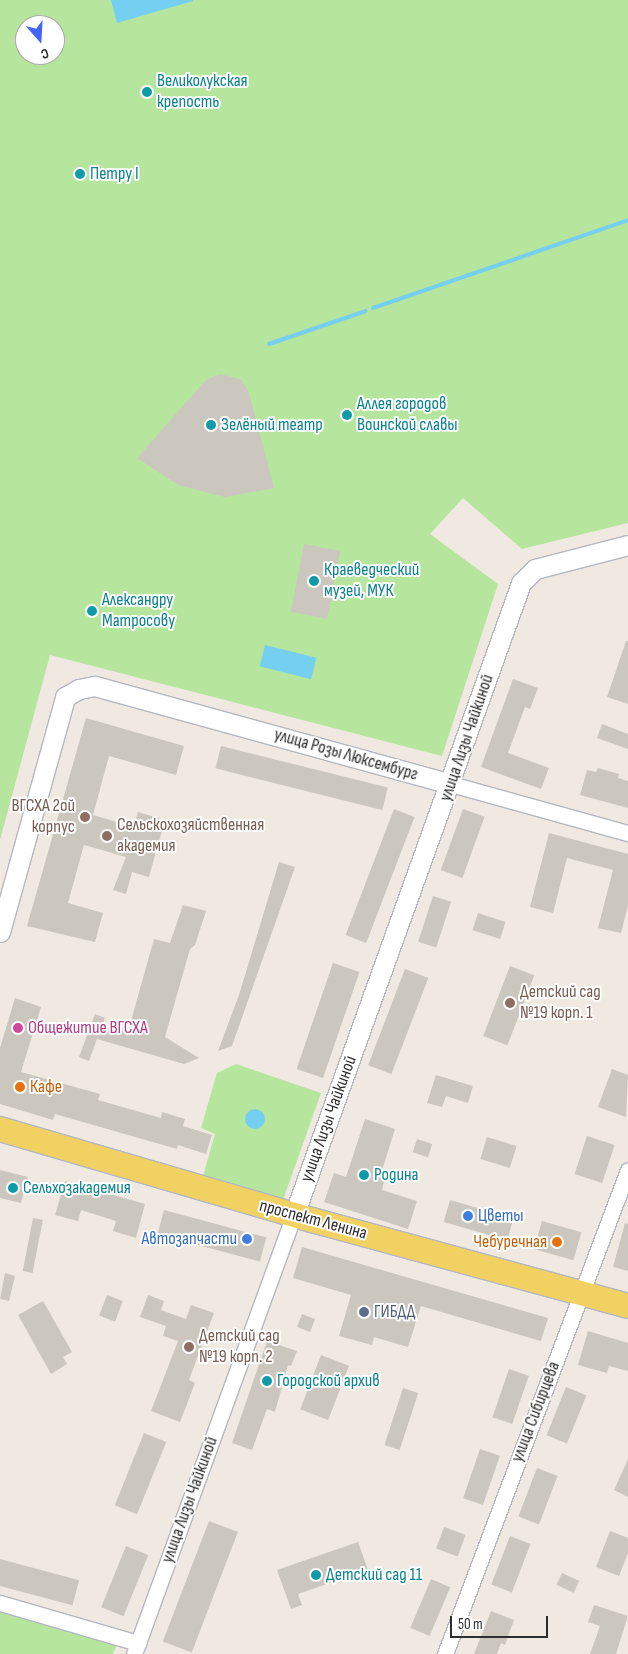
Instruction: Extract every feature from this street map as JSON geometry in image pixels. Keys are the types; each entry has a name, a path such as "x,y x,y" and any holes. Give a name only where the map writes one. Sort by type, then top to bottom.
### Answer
{"main road":[{"name":"проспект Ленина","path":"0,1129 294,1215 628,1306"}],"street":[{"name":"улица Лизы Чайкиной","path":"136,1649 451,784 521,584 535,569 628,545"},
{"name":"улица Розы Люксембург","path":"0,932 65,697 79,688 95,686 628,833"},
{"name":"улица Сибирцева","path":"445,1654 628,1170"},
{"path":"0,1603 136,1649"}],"green space":[{"path":"0,0 628,0 628,523 522,549 463,498 430,534 498,584 442,756 50,655 0,840"},
{"path":"236,1064 321,1093 283,1200 203,1176 215,1134 201,1128 217,1073"},
{"path":"0,1609 118,1642 113,1654 0,1654"}],"water":[{"path":"111,0 193,0 193,1 117,23"},
{"path":"265,645 316,658 311,679 260,666"},
{"path":"255,1109 262,1112 265,1119 262,1126 255,1129 248,1126 245,1119 248,1112"}],"building":[{"name":"Зелёный театр","path":"220,374 242,380 249,393 274,488 225,497 178,485 137,458 206,380"},
{"name":"Краеведческий музей, МУК","path":"304,544 340,551 327,619 291,612"},
{"path":"626,641 628,641 628,704 607,697"},
{"path":"513,679 538,688 530,709 525,707 508,753 549,768 541,789 481,767"},
{"name":"Сельскохозяйственная академия","path":"86,718 184,746 176,775 109,756 93,815 134,827 138,812 165,820 149,877 132,872 126,894 113,890 126,857 84,845 68,903 103,913 95,942 27,926"},
{"path":"602,724 628,734 628,749 597,738"},
{"path":"221,746 388,788 382,810 215,768"},
{"path":"598,768 619,774 618,778 628,781 628,808 580,795 587,770 596,772"},
{"path":"394,809 415,817 366,943 346,935"},
{"path":"463,809 485,817 462,878 441,870"},
{"path":"549,833 628,854 628,906 621,933 598,928 613,870 567,858 553,913 530,907"},
{"path":"279,862 295,867 232,1046 218,1051 239,995"},
{"path":"433,896 451,902 436,948 418,942"},
{"path":"183,905 206,911 195,945 190,949 165,1037 199,1058 184,1064 97,1039 89,1061 79,1057 95,1014 105,1018 102,1027 129,1028 154,939 170,943"},
{"path":"478,913 506,922 500,939 472,930"},
{"path":"333,963 359,972 323,1078 297,1069"},
{"path":"510,966 534,975 507,1045 483,1036"},
{"path":"405,969 428,978 391,1074 368,1065"},
{"path":"15,998 41,1007 21,1072 100,1094 98,1100 161,1118 162,1112 185,1119 183,1126 212,1135 206,1154 178,1145 177,1149 55,1114 53,1120 0,1104 0,1048"},
{"path":"612,1069 628,1075 626,1117 598,1107"},
{"path":"436,1075 473,1086 468,1103 446,1096 442,1107 427,1103"},
{"name":"Родина","path":"365,1119 395,1129 380,1177 385,1178 382,1190 417,1201 408,1229 324,1202 334,1173 346,1177"},
{"path":"587,1136 615,1145 602,1183 575,1174"},
{"path":"487,1137 517,1146 510,1168 480,1159"},
{"path":"417,1139 432,1144 428,1157 413,1152"},
{"name":"Сельхозакадемия","path":"0,1170 28,1177 21,1203 0,1198"},
{"path":"65,1181 145,1204 136,1238 113,1231 116,1221 81,1210 78,1221 55,1215"},
{"path":"450,1200 513,1218 507,1240 444,1222"},
{"path":"164,1210 266,1237 260,1262 158,1234"},
{"path":"33,1218 43,1220 33,1273 23,1271"},
{"path":"542,1221 581,1232 573,1260 534,1249"},
{"path":"625,1223 628,1224 628,1271 613,1267"},
{"path":"302,1247 548,1318 541,1341 421,1306 408,1347 374,1337 372,1345 339,1336 351,1295 293,1278"},
{"path":"5,1273 15,1276 9,1301 0,1299"},
{"path":"107,1295 123,1301 115,1322 99,1316"},
{"path":"148,1295 164,1301 161,1310 186,1319 191,1305 214,1313 189,1380 195,1383 180,1422 151,1411 178,1341 163,1336 166,1326 140,1317"},
{"path":"43,1301 72,1352 63,1357 67,1364 51,1374 18,1315"},
{"path":"302,1314 315,1319 310,1332 297,1327"},
{"path":"588,1331 628,1343 628,1371 609,1366 607,1373 578,1365"},
{"name":"Городской архив","path":"267,1341 297,1351 291,1366 288,1365 275,1412 267,1409 252,1450 232,1443"},
{"path":"321,1355 349,1366 328,1420 300,1409"},
{"path":"509,1369 529,1376 512,1424 492,1417"},
{"path":"566,1387 586,1395 567,1443 547,1435"},
{"path":"403,1388 418,1393 400,1450 384,1445"},
{"path":"144,1433 166,1442 137,1514 115,1505"},
{"path":"480,1449 500,1456 483,1505 463,1498"},
{"path":"628,1459 628,1497 614,1490"},
{"path":"537,1468 558,1476 539,1524 518,1517"},
{"path":"209,1521 238,1532 192,1653 163,1641"},
{"path":"444,1527 466,1535 458,1556 436,1549"},
{"path":"610,1531 628,1538 628,1553 619,1576 596,1567"},
{"path":"510,1536 531,1544 512,1592 491,1585"},
{"name":"Детский сад 11","path":"358,1542 368,1570 298,1594 302,1605 291,1609 277,1570"},
{"path":"126,1546 148,1555 124,1616 101,1607"},
{"path":"0,1559 79,1580 72,1605 0,1586"},
{"path":"562,1573 579,1581 574,1593 557,1585"},
{"path":"431,1579 450,1587 430,1636 410,1628"},
{"path":"594,1605 628,1616 616,1654 590,1654 600,1626 588,1622"},
{"path":"491,1611 514,1620 505,1645 501,1643 497,1654 474,1654"}],"waterway":[{"path":"373,308 628,220"},
{"path":"269,344 366,311"}],"place":[{"name":"Великолукская крепость","path":"147,92"},
{"name":"Петру I","path":"80,174"},
{"name":"Аллея городов Воинской славы","path":"347,415"},
{"name":"Зелёный театр","path":"211,425"},
{"name":"Краеведческий музей, МУК","path":"314,581"},
{"name":"Александру Матросову","path":"92,611"},
{"name":"ВГСХА 2ой корпус","path":"85,817"},
{"name":"Сельскохозяйственная академия","path":"107,836"},
{"name":"Детский сад №19 корп. 1","path":"510,1003"},
{"name":"Общежитие ВГСХА","path":"18,1028"},
{"name":"Кафе","path":"20,1087"},
{"name":"Родина","path":"364,1175"},
{"name":"Сельхозакадемия","path":"13,1188"},
{"name":"Цветы","path":"468,1216"},
{"name":"Автозапчасти","path":"247,1239"},
{"name":"Чебуречная","path":"557,1242"},
{"name":"ГИБДД","path":"364,1312"},
{"name":"Детский сад №19 корп. 2","path":"189,1347"},
{"name":"Городской архив","path":"267,1381"},
{"name":"Детский сад 11","path":"316,1575"}]}
